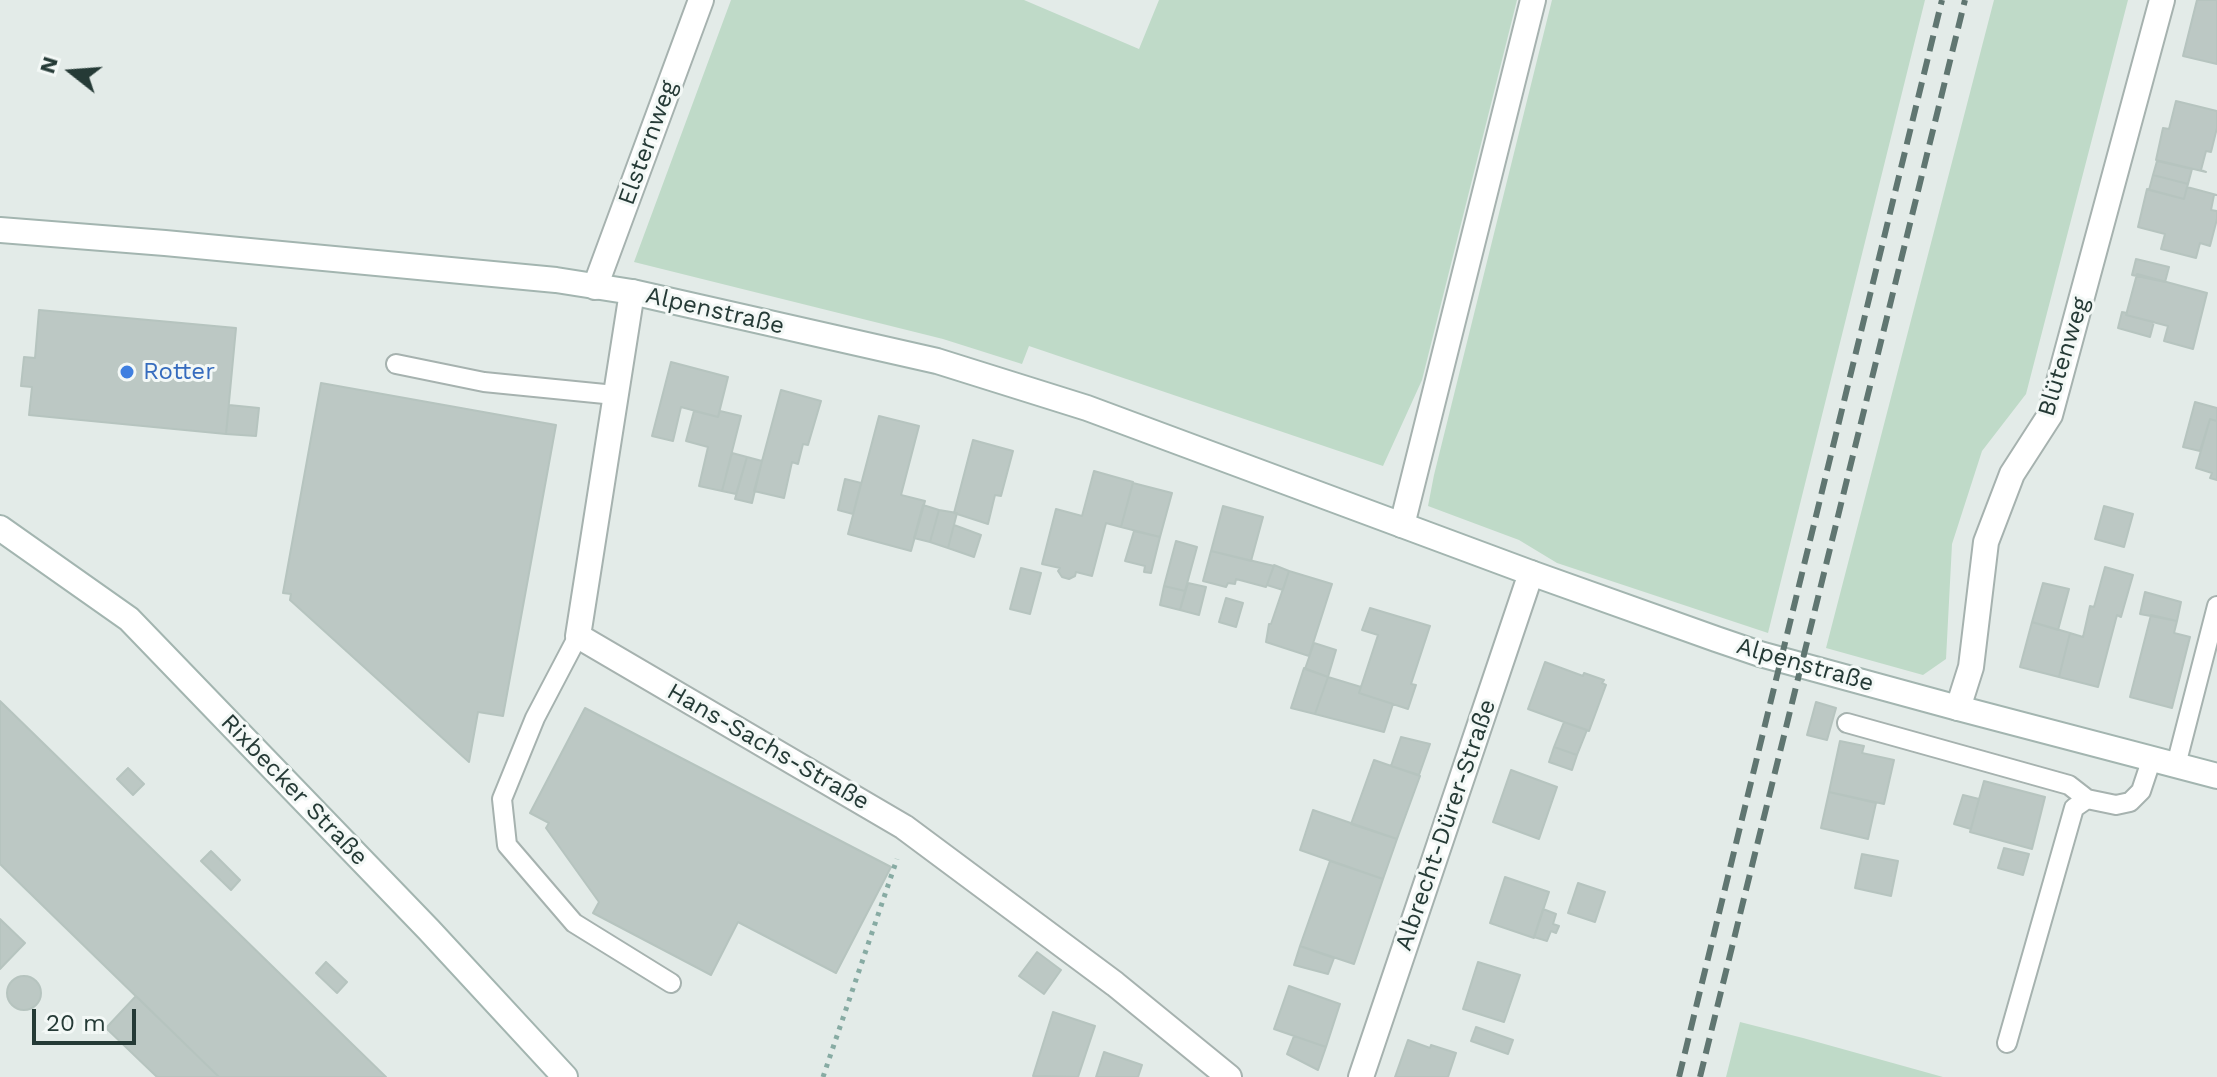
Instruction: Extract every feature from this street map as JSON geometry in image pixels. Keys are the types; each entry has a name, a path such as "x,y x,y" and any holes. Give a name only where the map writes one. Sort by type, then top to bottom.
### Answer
{"street":[{"name":"Elsternweg","path":"595,287 701,0"},
{"path":"1402,525 1533,0"},
{"name":"Blütenweg","path":"1958,708 1971,667 1986,542 2012,474 2053,408 2162,0"},
{"name":"Alpenstraße","path":"0,230 556,280 632,292 937,361 1087,408 1531,573 1760,654 2217,776"},
{"path":"578,636 632,292"},
{"name":"Rixbecker Straße","path":"0,528 129,619 429,930 565,1077"},
{"name":"Albrecht-Dürer-Straße","path":"1361,1077 1531,573"},
{"name":"Hans-Sachs-Straße","path":"578,636 904,827 1115,984 1229,1077"}],"lane":[{"path":"396,364 484,382 615,395"},
{"path":"2176,765 2217,606"},
{"path":"578,636 535,718 502,799 507,845 574,923 671,983"},
{"path":"1847,723 2069,785 2087,799 2116,805 2130,802 2141,791 2152,758"},
{"path":"2007,1043 2074,808 2087,799"}],"path":[{"path":"823,1077 897,863 904,827"}],"green space":[{"path":"731,0 1024,0 1139,49 1159,0 1517,0 1422,380 1383,466 1029,346 1022,364 943,339 634,262"},
{"path":"1552,0 1925,0 1768,633 1557,563 1519,540 1428,506"},
{"path":"1994,0 2128,0 2026,394 1982,451 1952,544 1946,659 1923,675 1826,648"},
{"path":"1740,1022 1803,1038 1943,1077 1726,1077"}],"building":[{"path":"2197,0 2217,0 2217,64 2183,56"},
{"path":"2176,101 2217,111 2217,128 2211,152 2206,151 2201,170 2206,172 2156,160 2163,128 2169,129"},
{"path":"2157,161 2192,169 2188,184 2153,175"},
{"path":"2153,175 2188,184 2184,199 2149,190"},
{"path":"2187,187 2217,195 2214,195 2211,210 2217,211 2217,219 2210,246 2200,243 2196,258 2161,249 2165,234 2138,227 2147,189 2184,199"},
{"path":"2136,259 2169,267 2165,282 2132,275"},
{"path":"2137,274 2207,293 2193,349 2164,341 2168,326 2126,315"},
{"name":"Rotter","path":"39,310 236,328 226,434 29,415 32,387 21,386 24,357 35,358"},
{"path":"2122,312 2154,322 2150,337 2118,328"},
{"path":"671,362 728,377 718,417 681,407 673,441 652,436"},
{"path":"321,383 556,425 503,716 478,712 469,762 290,600 291,594 283,593"},
{"path":"781,390 821,401 808,445 803,444 798,464 792,462 784,498 754,491"},
{"path":"2195,402 2217,408 2217,421 2210,419 2200,451 2183,447"},
{"path":"229,405 259,408 256,436 226,434"},
{"path":"694,411 718,417 720,411 741,416 722,491 699,486 708,447 686,441"},
{"path":"879,416 919,426 901,495 925,501 911,551 848,534"},
{"path":"2210,419 2217,421 2217,480 2210,478 2212,473 2196,468"},
{"path":"973,440 1013,451 1001,496 995,495 988,524 954,513"},
{"path":"732,453 747,457 736,494 722,491"},
{"path":"747,457 762,461 752,503 735,499"},
{"path":"1094,471 1133,482 1121,527 1106,523 1092,576 1076,572 1069,579 1062,577 1058,571 1060,568 1042,564 1056,509 1082,516"},
{"path":"845,479 861,483 853,514 838,510"},
{"path":"1133,483 1172,493 1160,537 1121,527"},
{"path":"923,505 939,510 930,542 914,538"},
{"path":"1223,506 1263,517 1251,561 1211,551"},
{"path":"2104,506 2133,514 2124,547 2095,539"},
{"path":"939,510 957,513 948,548 930,542"},
{"path":"954,525 981,535 974,557 948,548"},
{"path":"1134,531 1160,537 1151,573 1144,572 1145,566 1125,561"},
{"path":"1176,541 1197,547 1185,591 1164,586"},
{"path":"1211,551 1274,566 1266,587 1236,579 1235,584 1228,583 1226,587 1203,581"},
{"path":"1274,565 1289,571 1283,590 1267,585"},
{"path":"2105,567 2133,575 2121,617 2117,615 2098,687 2059,677 2070,633 2083,637 2090,606 2094,607"},
{"path":"1021,568 1041,573 1030,614 1010,609"},
{"path":"1289,571 1332,584 1309,656 1266,642 1269,624"},
{"path":"1188,583 1206,587 1199,615 1180,610"},
{"path":"2043,583 2069,589 2058,630 2032,622"},
{"path":"1164,586 1185,591 1180,610 1160,605"},
{"path":"2145,592 2181,602 2177,621 2140,614"},
{"path":"1226,598 1243,603 1236,627 1219,622"},
{"path":"1370,608 1430,626 1411,684 1416,685 1408,709 1359,693 1378,635 1362,630"},
{"path":"2151,615 2177,621 2174,633 2190,637 2172,708 2130,697"},
{"path":"2032,622 2070,633 2059,677 2020,667"},
{"path":"1314,643 1336,650 1328,677 1305,669"},
{"path":"1545,662 1604,680 1602,683 1606,685 1589,731 1528,709"},
{"path":"1304,668 1328,677 1315,714 1291,708"},
{"path":"1328,677 1361,687 1359,693 1393,704 1384,732 1315,714"},
{"path":"0,701 386,1077 219,1077 0,864"},
{"path":"1816,702 1836,708 1827,740 1807,735"},
{"path":"585,708 891,867 836,973 738,922 711,975 593,913 599,902 546,828 549,823 530,813"},
{"path":"1564,722 1587,730 1577,755 1554,747"},
{"path":"1401,737 1430,744 1419,775 1391,766"},
{"path":"1840,741 1864,746 1862,753 1894,760 1884,804 1829,792"},
{"path":"1554,747 1577,755 1572,770 1549,762"},
{"path":"1374,760 1420,776 1397,839 1351,824"},
{"path":"128,768 144,784 133,795 117,779"},
{"path":"1511,770 1557,787 1539,839 1493,822"},
{"path":"1984,781 2045,797 2032,849 1970,832"},
{"path":"1829,792 1876,803 1868,839 1821,828"},
{"path":"1963,795 1979,799 1971,829 1954,824"},
{"path":"1313,810 1397,839 1383,879 1300,850"},
{"path":"2004,848 2029,854 2023,875 1998,868"},
{"path":"211,851 240,880 231,890 201,861"},
{"path":"1862,854 1898,861 1891,896 1855,888"},
{"path":"1330,861 1383,879 1354,964 1300,946"},
{"path":"1505,877 1549,892 1534,938 1490,923"},
{"path":"1578,883 1605,892 1595,922 1568,913"},
{"path":"1543,909 1556,914 1553,924 1559,926 1556,933 1551,931 1547,941 1534,937"},
{"path":"0,919 25,943 0,969"},
{"path":"1300,946 1334,958 1328,974 1294,965"},
{"path":"1037,952 1061,970 1044,994 1019,976"},
{"path":"326,962 347,982 337,993 316,973"},
{"path":"1478,962 1520,975 1504,1022 1463,1009"},
{"path":"24,976 36,981 41,993 36,1005 24,1010 12,1005 7,993 12,981"},
{"path":"1289,986 1340,1004 1326,1047 1274,1029"},
{"path":"136,996 219,1077 157,1077 106,1028"},
{"path":"1053,1012 1095,1026 1078,1077 1033,1076"},
{"path":"1476,1027 1513,1040 1508,1054 1471,1041"},
{"path":"1294,1036 1326,1047 1318,1070 1287,1054"},
{"path":"1408,1040 1456,1053 1448,1077 1395,1077"},
{"path":"1104,1052 1142,1065 1138,1077 1096,1077"}],"railway":[{"path":"1679,1077 1942,0"},
{"path":"1700,1077 1965,0"}],"place":[{"name":"Rotter","path":"127,372"}]}
